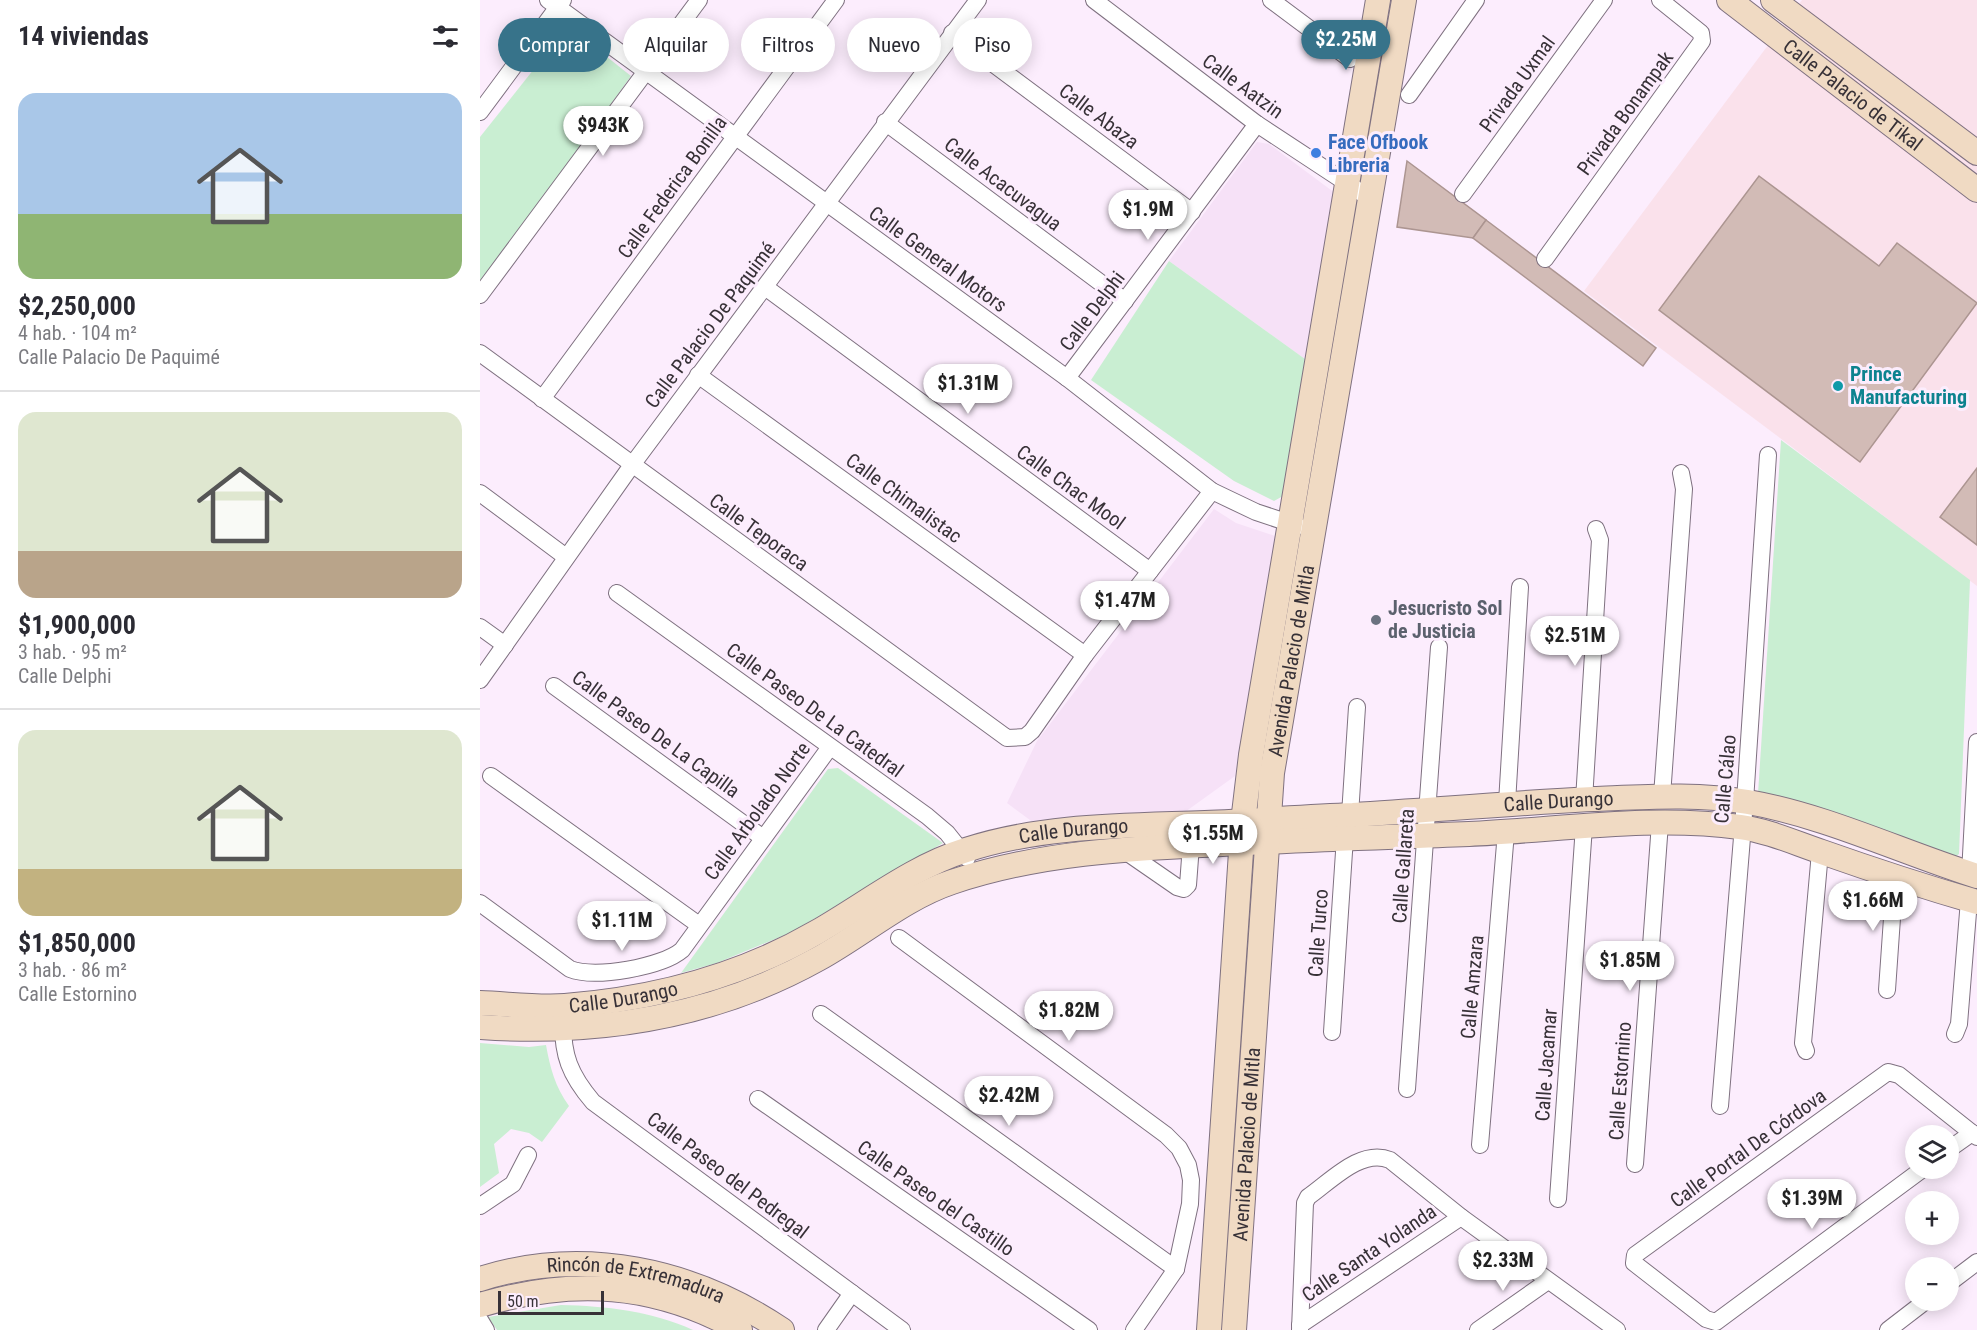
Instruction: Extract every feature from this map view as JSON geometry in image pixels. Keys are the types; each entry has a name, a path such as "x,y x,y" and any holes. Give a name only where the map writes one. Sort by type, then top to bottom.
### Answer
{"main road":[{"name":"Avenida Palacio de Mitla","path":"1209,1330 1242,832 1269,642 1378,0"},
{"name":"Avenida Palacio de Mitla","path":"1234,1330 1268,830 1278,737 1404,0"},
{"name":"Calle Palacio de Tikal","path":"1729,0 1977,190"},
{"name":"Calle Palacio de Tikal","path":"1781,2 1977,153"},
{"name":"Calle Durango","path":"480,1003 563,1006 649,994 710,979 768,958 926,867 963,850 1008,838 1136,825 1242,832 1348,826 1428,810 1507,803 1662,796 1745,801 1842,828 1973,875"},
{"name":"Calle Durango","path":"1348,826 1426,836 1660,823 1742,828 1783,837 1820,852 1973,901"},
{"name":"Calle Durango","path":"480,1027 563,1030 599,1028 696,1008 751,990 817,960 916,898 949,883 1021,862 1068,854 1191,845 1242,832"},
{"name":"Rincón de Extremadura","path":"480,1278 534,1267 574,1264 620,1266 666,1275 716,1292 753,1311 782,1330"},
{"name":"Rincón de Extremadura","path":"480,1305 522,1293 563,1288 625,1289 664,1296 710,1313 740,1330"}],"street":[{"path":"685,18 699,0"},
{"name":"Calle Federica Bonilla","path":"542,399 836,0"},
{"name":"Calle Palacio De Paquimé","path":"480,680 632,465 978,0"},
{"name":"Calle Aatzin","path":"1094,0 1257,124 1371,199"},
{"path":"1271,0 1350,59"},
{"path":"1410,96 1476,0"},
{"name":"Privada Uxmal","path":"1463,194 1604,0"},
{"name":"Privada Bonampak","path":"1545,259 1702,41 1701,33 1660,0"},
{"path":"480,112 556,2"},
{"name":"Calle General Motors","path":"556,2 623,54"},
{"name":"Calle Abaza","path":"952,33 1192,212"},
{"path":"480,295 644,72"},
{"name":"Calle General Motors","path":"646,72 734,138 1068,378 1212,491 1256,512 1314,530"},
{"name":"Calle Acacuvagua","path":"885,122 1125,301"},
{"name":"Calle Delphi","path":"1068,378 1257,124"},
{"name":"Calle Chac Mool","path":"765,287 1150,571"},
{"name":"Calle Teporaca","path":"480,353 1007,738 1016,740 1032,731 1085,655"},
{"name":"Calle Chimalistac","path":"698,375 1085,655"},
{"name":"Calle Cálao","path":"1720,1106 1745,801 1768,455"},
{"path":"1662,796 1684,489 1681,473"},
{"path":"1085,655 1212,491"},
{"path":"480,493 566,557"},
{"path":"1584,800 1600,540 1596,529"},
{"path":"1507,803 1520,587"},
{"name":"Calle Paseo De La Catedral","path":"617,593 927,816 963,850 975,875"},
{"path":"480,627 505,645"},
{"name":"Calle Gallareta","path":"1407,1089 1439,647"},
{"name":"Calle Paseo De La Capilla","path":"554,686 763,838"},
{"name":"Calle Turco","path":"1332,1032 1357,707"},
{"path":"1973,875 1977,742"},
{"name":"Calle Arbolado Norte","path":"480,903 570,969 579,973 594,974 624,969 674,957 830,747"},
{"path":"492,776 699,925"},
{"name":"Calle Estornino","path":"1635,1164 1660,823"},
{"name":"Calle Jacamar","path":"1558,1198 1584,826"},
{"name":"Calle Amzara","path":"1480,1145 1506,832"},
{"path":"1122,849 1184,889 1188,885 1191,845"},
{"path":"1806,1051 1803,1043 1820,852"},
{"path":"1887,990 1895,875"},
{"path":"1955,1034 1959,1024 1973,901"},
{"path":"899,938 1167,1135 1179,1148 1188,1165 1191,1180 1190,1204 1176,1269 1134,1330"},
{"name":"Calle Paseo del Pedregal","path":"563,1006 567,1065 578,1084 593,1102 902,1330"},
{"path":"821,1014 1176,1269"},
{"name":"Calle Portal De Córdova","path":"1909,1179 1716,1322 1706,1319 1645,1274 1634,1263 1635,1255 1888,1072 1899,1075 1974,1135"},
{"name":"Calle Paseo del Castillo","path":"758,1100 1089,1330"},
{"path":"1959,1144 1974,1135"},
{"path":"480,1206 513,1184 528,1155"},
{"path":"1300,1328 1305,1203 1308,1197 1364,1158 1376,1155 1390,1160 1461,1216 1617,1330"},
{"name":"Calle Santa Yolanda","path":"1300,1328 1461,1216"},
{"path":"1959,1276 1977,1262"},
{"path":"1478,1330 1548,1281"},
{"path":"826,1330 852,1293"},
{"path":"1888,1330 1913,1311"},
{"path":"480,1320 486,1330"}],"shaded area":[{"path":"1802,0 1977,0 1977,586 1584,291"},
{"path":"1257,142 1269,144 1335,193 1305,359 1169,261"},
{"path":"1214,509 1236,523 1278,537 1235,776 1185,812 1034,823 1007,803 1037,741"}],"green space":[{"path":"611,60 623,72 631,76 480,289 480,137 532,72 611,72"},
{"path":"1169,261 1305,359 1283,496 1274,501 1234,481 1091,380"},
{"path":"1781,440 1970,580 1959,854 1953,859 1758,794"},
{"path":"838,768 943,843 792,932 717,963 681,973 828,769"},
{"path":"480,1043 529,1047 546,1045 554,1077 569,1106 542,1142 529,1133 511,1129 494,1144 499,1173 480,1187"},
{"path":"561,1305 645,1314 693,1330 497,1330 488,1317"}],"building":[{"path":"1407,161 1486,220 1473,238 1397,227"},
{"name":"Prince Manufacturing","path":"1759,176 1879,266 1897,243 1977,303 1860,462 1659,310"},
{"path":"1486,220 1656,348 1643,366 1473,238"},
{"path":"1977,468 1977,545 1940,517"}],"place":[{"name":"Face Ofbook Libreria","path":"1316,153"},
{"name":"Prince Manufacturing","path":"1838,386"},
{"name":"Jesucristo Sol de Justicia","path":"1376,620"}]}
